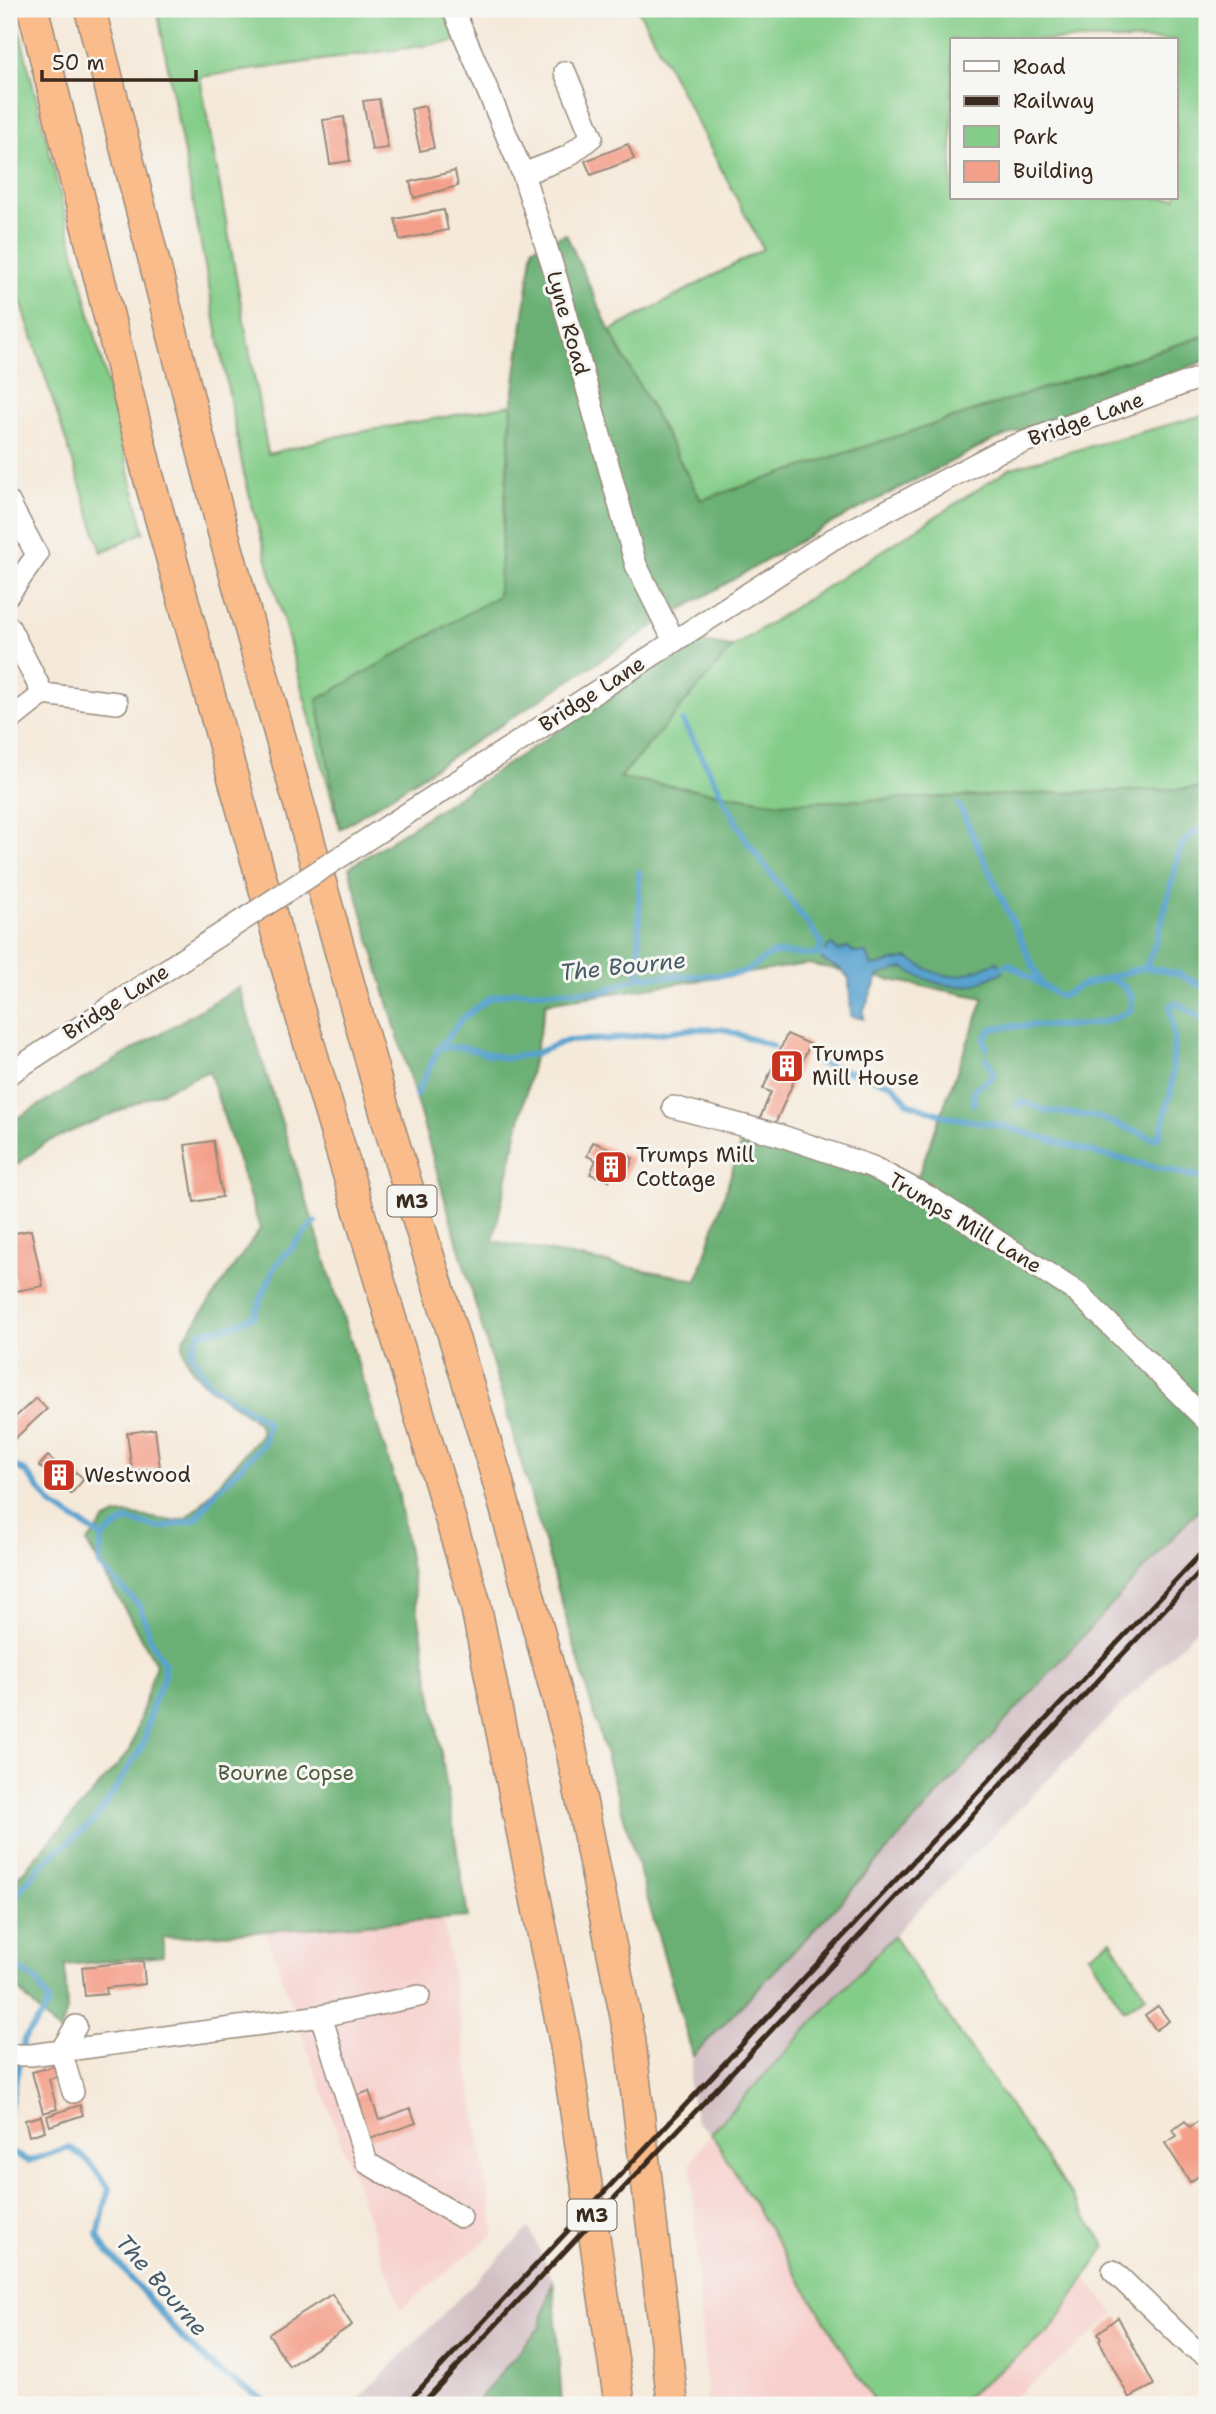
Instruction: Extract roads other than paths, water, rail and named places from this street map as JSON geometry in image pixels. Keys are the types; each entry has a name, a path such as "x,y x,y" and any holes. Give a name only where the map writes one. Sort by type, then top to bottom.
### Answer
{"highway":[{"name":"M3","path":"33,9 148,475 282,952 475,1602 565,2043 620,2405"},
{"name":"M3","path":"90,9 227,546 388,1123 496,1475 570,1744 630,2039 673,2405"}],"street":[{"name":"Lyne Road","path":"453,9 523,174 557,280 636,565 674,640"},
{"path":"523,174 566,157 592,137 565,72"},
{"name":"Bridge Lane","path":"9,1074 674,640 834,539 1000,451 1207,375"},
{"path":"9,502 37,555 9,594"},
{"path":"9,626 43,694"},
{"path":"9,721 43,694 117,703"},
{"name":"Trumps Mill Lane","path":"673,1107 779,1135 870,1166 931,1198 1078,1293 1207,1422"},
{"path":"9,2055 31,2055 321,2017 419,1996"},
{"path":"321,2017 367,2163 461,2217"},
{"path":"73,2092 61,2051 76,2026"},
{"path":"1114,2271 1191,2346 1207,2355"}],"water":[{"path":"832,945 838,951 848,947 855,953 867,953 872,966 908,958 933,972 952,976 997,962 1003,972 979,983 963,986 936,982 904,968 879,975 864,1009 864,1019 851,1016 849,979 842,970 822,960 828,946"}],"waterway":[{"path":"683,721 746,840 822,943 819,955"},
{"path":"959,805 1040,981"},
{"name":"The Bourne","path":"995,970 1009,964 1061,997 1082,985 1146,967 1158,936 1181,845 1195,832 1207,827"},
{"path":"639,872 639,977"},
{"name":"The Bourne","path":"416,1095 439,1048 463,1018 490,998 513,992 604,991 639,977 729,975 745,972 773,953 830,955"},
{"path":"1146,967 1179,974 1207,989"},
{"path":"987,1048 984,1039 991,1029 1098,1023 1131,1010 1132,997 1123,986 1107,977"},
{"path":"1016,1107 1021,1101 1047,1111 1098,1117 1155,1139 1160,1135 1172,1086 1174,1036 1170,1006 1177,1003 1201,1018 1207,1016"},
{"name":"The Bourne","path":"439,1048 462,1047 505,1058 534,1054 565,1041 610,1039 692,1029 722,1029 773,1046"},
{"path":"974,1104 974,1089 994,1076 987,1058"},
{"name":"The Bourne","path":"816,1062 892,1084 908,1103 948,1117 999,1125 1103,1155 1207,1179"},
{"path":"102,1537 126,1520 162,1528 196,1519 214,1494 264,1443 267,1422 208,1383 191,1353 199,1333 232,1326 254,1316 275,1266 315,1222"},
{"path":"9,1463 26,1472 51,1504 102,1537"},
{"name":"The Bourne","path":"9,1903 43,1863 94,1821 106,1804 143,1745 153,1702 164,1678 164,1663 151,1640 140,1606 99,1565 102,1537"},
{"name":"The Bourne","path":"9,1963 36,1980 48,2000 46,2010 24,2039 9,2111"},
{"name":"The Bourne","path":"9,2152 29,2161 69,2147 89,2162 109,2188 98,2235 103,2246 185,2341 219,2372 272,2405"}],"railway":[{"path":"405,2405 1207,1547"},
{"path":"421,2405 1207,1564"}],"place":[{"name":"Trumps Mill House","path":"787,1066"},
{"name":"Trumps Mill Cottage","path":"611,1167"},
{"name":"Westwood","path":"59,1475"}],"park label":[{"name":"Bourne Copse","path":"286,1773"}]}
